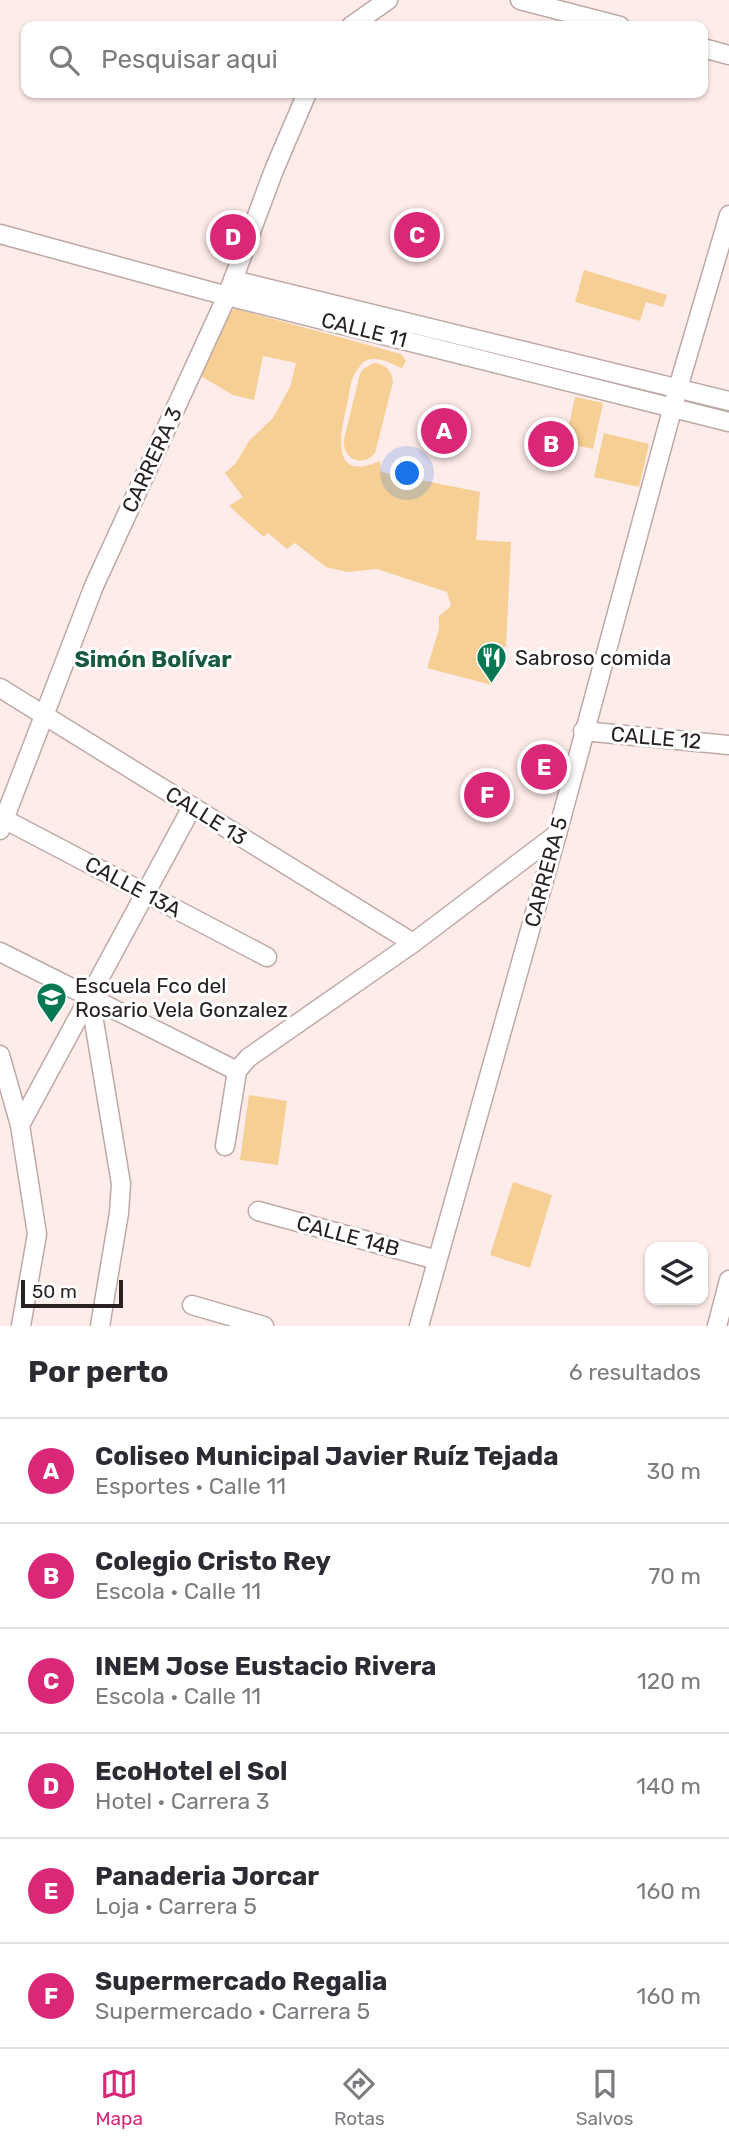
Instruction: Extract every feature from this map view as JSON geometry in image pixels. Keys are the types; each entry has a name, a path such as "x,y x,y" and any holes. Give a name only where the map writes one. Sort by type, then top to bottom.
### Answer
{"street":[{"path":"520,0 601,21"},
{"path":"358,21 386,1"},
{"path":"708,49 729,55"},
{"name":"CARRERA 3","path":"1,822 94,586 230,288 274,170 305,98"},
{"name":"CARRERA 5","path":"419,1326 678,388 729,215"},
{"name":"CALLE 11","path":"0,234 230,288 511,347 729,401"},
{"name":"CALLE 11","path":"230,288 506,365 729,422"},
{"path":"506,365 511,347"},
{"name":"CALLE 13","path":"0,688 413,943"},
{"name":"CALLE 12","path":"583,732 729,745"},
{"path":"20,1125 192,807"},
{"name":"CALLE 13A","path":"1,822 267,957"},
{"path":"225,1146 237,1072 248,1058 413,943 557,834"},
{"path":"0,952 237,1072"},
{"path":"90,997 121,1184 119,1213 100,1326"},
{"path":"0,1055 20,1125 37,1234 21,1326"},
{"name":"CALLE 14B","path":"258,1211 437,1260"},
{"path":"717,1326 729,1280"},
{"path":"192,1305 264,1326"}],"shaded area":[{"path":"584,270 667,295 663,307 646,302 640,321 575,302"},
{"path":"237,309 401,354 406,361 402,368 370,359 356,372 342,429 342,452 346,461 353,466 380,461 381,472 480,492 476,540 511,542 506,647 502,647 492,685 427,668 439,629 439,616 451,606 447,592 377,569 347,572 326,567 295,543 287,549 268,533 264,537 229,506 243,497 225,473 236,463 249,441 273,418 290,387 296,363 263,356 254,400 233,395 199,375 231,310"},
{"path":"374,363 387,368 393,382 375,453 370,458 359,460 346,452 344,439 360,374"},
{"path":"575,397 603,403 593,449 565,443"},
{"path":"604,433 649,444 639,487 594,477"},
{"path":"249,1095 287,1101 278,1165 240,1160"},
{"path":"513,1182 552,1195 530,1268 490,1255"}],"place":[{"name":"INEM Jose Eustacio Rivera","path":"417,235"},
{"name":"EcoHotel el Sol","path":"233,237"},
{"name":"Coliseo Municipal Javier Ruíz Tejada","path":"444,431"},
{"name":"Colegio Cristo Rey","path":"551,444"},
{"name":"Sabroso comida","path":"492,685"},
{"name":"Panaderia Jorcar","path":"544,767"},
{"name":"Supermercado Regalia","path":"487,795"},
{"name":"Escuela Fco del Rosario Vela Gonzalez","path":"52,1025"}],"district":[{"name":"Simón Bolívar","path":"153,659"}]}
